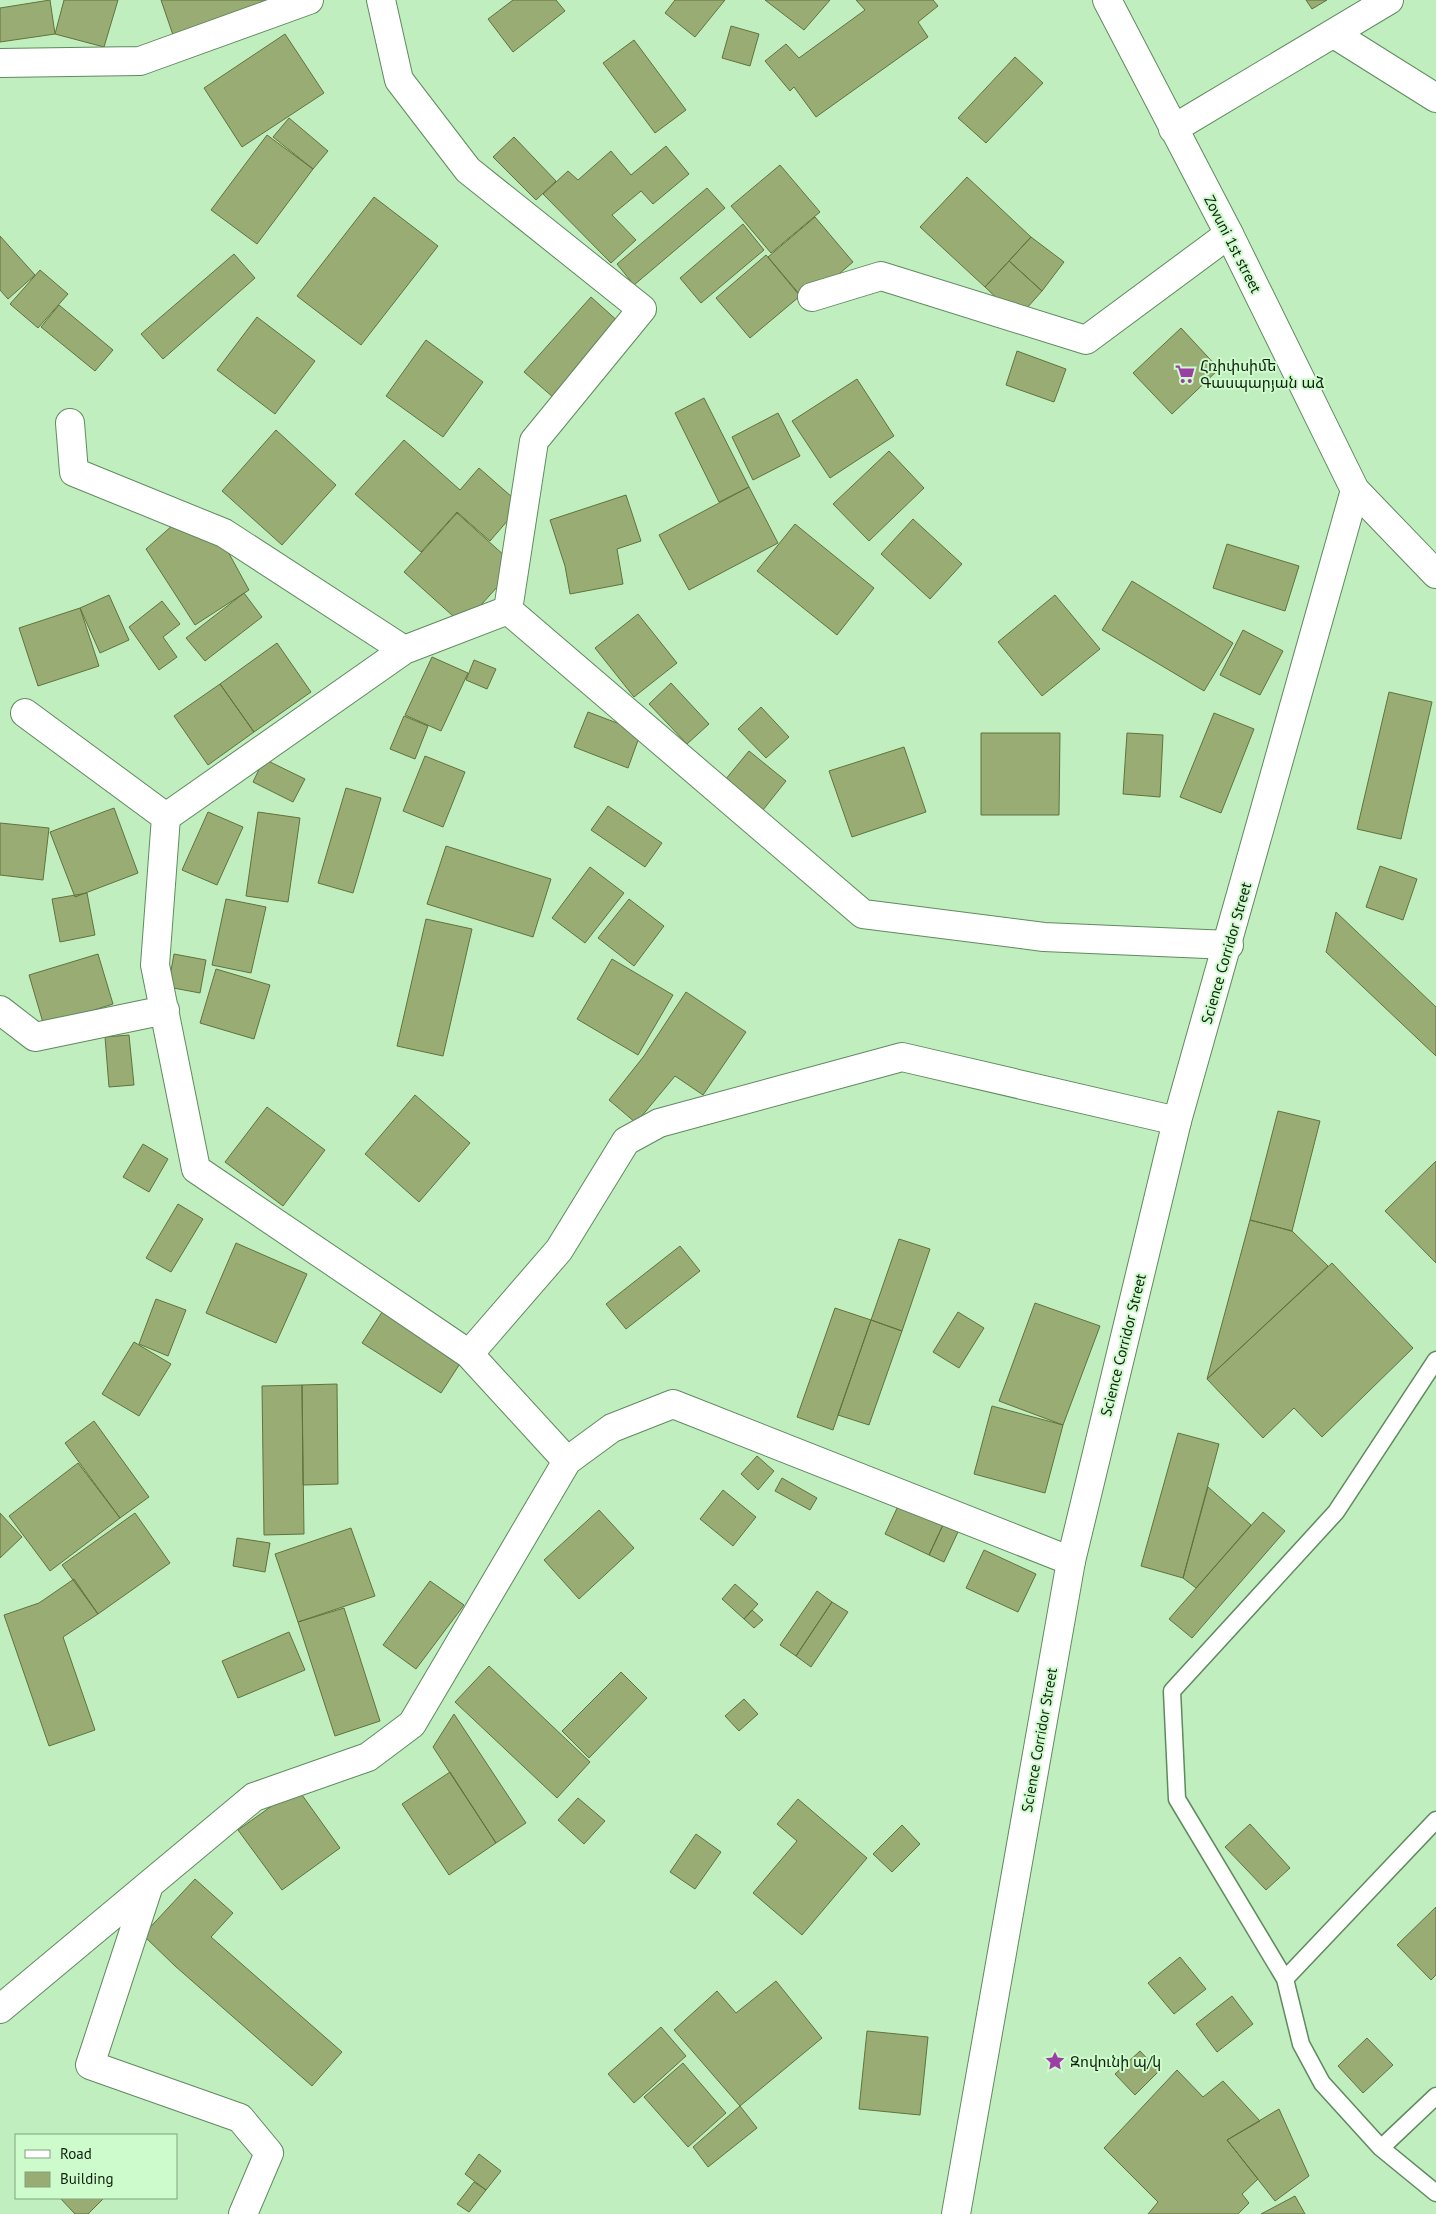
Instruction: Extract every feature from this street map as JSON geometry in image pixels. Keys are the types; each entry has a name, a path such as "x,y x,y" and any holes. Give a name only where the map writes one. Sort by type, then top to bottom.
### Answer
{"street":[{"path":"0,63 140,61 309,0"},
{"path":"381,0 399,80 468,170 642,310 534,441 508,610"},
{"name":"Zovuni 1st street","path":"1107,0 1173,130 1229,234 1355,490 1436,574"},
{"path":"1173,130 1388,0"},
{"path":"1334,34 1436,98"},
{"path":"812,297 881,276 1086,340 1229,234"},
{"path":"70,423 74,472 224,533 404,650"},
{"name":"Science Corridor Street","path":"956,2214 1071,1561 1177,1121 1229,945 1355,490"},
{"path":"166,817 404,650 508,610"},
{"path":"508,610 863,914 1044,937 1229,945"},
{"path":"25,713 166,817"},
{"path":"166,817 155,965 196,1169 469,1354 567,1461"},
{"path":"0,1010 35,1036 165,1010"},
{"path":"469,1354 559,1250 626,1141 659,1123 902,1057 1177,1121"},
{"path":"0,2009 254,1797 368,1757 412,1724 567,1461 612,1428 673,1404 1071,1561"},
{"path":"149,1885 90,2065 240,2118 269,2153 243,2214"}],"lane":[{"path":"1436,1360 1336,1512 1172,1691 1177,1799 1284,1979 1301,2044 1322,2083 1381,2148 1436,2193"},
{"path":"1284,1979 1436,1820"},
{"path":"1381,2148 1436,2096"}],"building":[{"path":"50,0 55,34 0,42 0,8"},
{"path":"64,0 118,0 104,47 55,34"},
{"path":"161,0 272,0 173,35"},
{"path":"513,0 556,0 565,11 513,52 488,19"},
{"path":"675,0 725,0 695,37 665,13"},
{"path":"765,0 830,0 804,30"},
{"path":"856,0 933,0 938,6 918,22 928,37 816,117 794,87 790,91 765,61 786,44 799,58 865,10"},
{"path":"1306,0 1327,0 1312,9"},
{"path":"731,26 759,34 750,66 722,58"},
{"path":"285,34 324,93 242,147 204,88"},
{"path":"634,40 686,110 655,133 603,63"},
{"path":"1015,57 1043,83 986,143 958,118"},
{"path":"289,118 328,151 313,169 273,137"},
{"path":"267,135 313,169 257,244 211,210"},
{"path":"514,137 556,181 536,200 493,157"},
{"path":"666,146 689,174 653,204 641,191 612,215 636,240 611,263 543,194 568,171 578,180 611,151 631,175"},
{"path":"780,165 820,212 771,253 731,206"},
{"path":"967,177 1031,237 985,287 920,227"},
{"path":"707,188 725,208 634,285 617,264"},
{"path":"374,197 438,246 361,345 297,296"},
{"path":"815,217 853,262 806,302 768,257"},
{"path":"743,224 764,250 701,303 680,278"},
{"path":"0,236 35,275 8,299 0,290"},
{"path":"1031,237 1064,262 1042,291 1009,261"},
{"path":"234,254 255,278 163,359 141,334"},
{"path":"766,255 800,296 750,338 716,298"},
{"path":"1009,261 1042,291 1018,318 985,287"},
{"path":"40,270 68,294 38,328 10,304"},
{"path":"591,297 621,324 554,398 524,372"},
{"path":"59,305 113,350 95,371 41,327"},
{"path":"257,317 315,361 275,414 217,370"},
{"path":"1181,328 1219,369 1172,414 1133,373"},
{"path":"426,340 483,382 443,437 386,396"},
{"path":"1017,351 1066,369 1054,402 1006,385"},
{"path":"857,379 894,436 830,478 792,421"},
{"path":"704,398 749,487 719,502 675,413"},
{"path":"778,413 800,456 753,480 732,437"},
{"path":"276,430 336,485 282,545 222,491"},
{"path":"404,440 460,490 479,468 521,505 490,541 457,512 421,552 355,494"},
{"path":"889,451 924,488 869,541 833,504"},
{"path":"749,487 778,543 689,590 659,535"},
{"path":"626,495 641,541 617,549 623,584 570,594 565,566 550,520"},
{"path":"457,513 516,566 463,625 404,572"},
{"path":"913,519 962,564 930,599 881,554"},
{"path":"174,524 221,539 249,590 195,625 146,549"},
{"path":"795,524 874,588 837,635 757,571"},
{"path":"1227,544 1299,566 1285,611 1213,588"},
{"path":"1132,581 1233,643 1204,691 1102,630"},
{"path":"244,593 262,617 205,661 186,638"},
{"path":"109,595 129,640 100,653 80,608"},
{"path":"1055,595 1100,649 1042,696 998,642"},
{"path":"162,601 180,624 163,637 177,657 159,670 129,627"},
{"path":"80,608 99,666 38,686 19,628"},
{"path":"638,614 677,663 634,697 595,648"},
{"path":"1243,630 1283,651 1260,695 1220,675"},
{"path":"277,643 311,692 254,732 220,684"},
{"path":"432,657 468,673 441,731 405,715"},
{"path":"474,660 496,669 487,689 466,680"},
{"path":"671,683 709,724 687,744 649,704"},
{"path":"220,684 254,732 208,765 174,716"},
{"path":"1389,692 1432,702 1401,839 1357,829"},
{"path":"761,707 789,737 766,758 738,729"},
{"path":"588,712 641,732 628,768 574,747"},
{"path":"1214,713 1254,729 1221,813 1180,797"},
{"path":"404,716 428,726 415,759 390,749"},
{"path":"981,733 1060,733 1059,815 981,815"},
{"path":"1127,733 1163,735 1160,797 1123,794"},
{"path":"904,747 926,812 852,837 829,771"},
{"path":"749,751 786,781 763,810 725,780"},
{"path":"425,756 465,772 443,827 403,811"},
{"path":"264,759 305,779 293,802 253,782"},
{"path":"346,788 381,798 353,893 318,883"},
{"path":"608,806 662,843 645,867 591,830"},
{"path":"114,808 138,873 75,897 50,832"},
{"path":"208,812 243,827 217,885 182,870"},
{"path":"258,812 300,818 288,902 246,896"},
{"path":"0,823 49,828 43,880 0,875"},
{"path":"446,846 551,879 533,937 427,904"},
{"path":"1380,866 1417,879 1403,920 1366,907"},
{"path":"590,867 624,893 585,943 552,918"},
{"path":"87,893 95,935 60,942 52,899"},
{"path":"226,899 266,907 251,973 212,965"},
{"path":"629,899 664,926 634,966 598,938"},
{"path":"1336,912 1436,1007 1436,1056 1326,952"},
{"path":"426,919 472,929 443,1056 397,1046"},
{"path":"98,954 113,1004 44,1026 29,975"},
{"path":"174,954 206,960 200,993 168,987"},
{"path":"612,959 673,995 638,1055 577,1019"},
{"path":"216,969 270,985 254,1039 200,1023"},
{"path":"686,992 746,1032 703,1095 675,1076 636,1123 609,1100 644,1056"},
{"path":"129,1035 134,1085 109,1087 105,1037"},
{"path":"415,1095 470,1143 419,1202 365,1154"},
{"path":"267,1107 325,1150 283,1206 225,1162"},
{"path":"1278,1111 1320,1121 1292,1231 1250,1220"},
{"path":"143,1144 168,1159 149,1192 123,1177"},
{"path":"1436,1161 1436,1263 1385,1211"},
{"path":"178,1204 203,1219 171,1272 146,1258"},
{"path":"1250,1220 1292,1231 1328,1266 1207,1379"},
{"path":"899,1239 930,1249 902,1331 871,1320"},
{"path":"236,1243 307,1274 276,1343 206,1313"},
{"path":"680,1246 700,1271 626,1329 606,1304"},
{"path":"1332,1263 1413,1348 1322,1437 1294,1408 1263,1438 1207,1379"},
{"path":"156,1299 186,1310 168,1356 139,1344"},
{"path":"1035,1303 1100,1326 1063,1425 999,1401"},
{"path":"835,1308 871,1320 833,1430 797,1417"},
{"path":"384,1309 463,1359 441,1393 362,1343"},
{"path":"958,1312 984,1328 959,1368 933,1352"},
{"path":"871,1320 902,1331 869,1425 838,1415"},
{"path":"134,1342 171,1364 139,1416 102,1394"},
{"path":"337,1384 338,1484 303,1485 302,1385"},
{"path":"302,1385 304,1534 264,1535 262,1386"},
{"path":"992,1406 1063,1425 1045,1493 974,1474"},
{"path":"94,1421 149,1497 120,1518 65,1443"},
{"path":"1178,1433 1219,1444 1183,1578 1141,1566"},
{"path":"757,1456 774,1471 758,1490 741,1474"},
{"path":"78,1463 120,1518 50,1571 9,1516"},
{"path":"782,1478 817,1498 810,1510 775,1491"},
{"path":"1208,1487 1251,1525 1196,1588 1183,1578"},
{"path":"723,1490 756,1517 733,1546 700,1519"},
{"path":"899,1504 943,1525 929,1555 885,1534"},
{"path":"599,1510 634,1548 579,1599 544,1560"},
{"path":"1263,1512 1285,1531 1192,1638 1169,1619"},
{"path":"0,1513 22,1537 0,1558"},
{"path":"135,1513 170,1563 98,1614 62,1565"},
{"path":"943,1525 958,1532 944,1562 929,1555"},
{"path":"351,1528 375,1596 298,1622 275,1554"},
{"path":"237,1538 270,1543 265,1572 233,1566"},
{"path":"984,1550 1036,1574 1018,1612 966,1588"},
{"path":"74,1579 98,1614 63,1637 95,1730 49,1746 4,1615 39,1603"},
{"path":"430,1581 464,1605 416,1669 383,1645"},
{"path":"735,1584 758,1604 744,1619 722,1599"},
{"path":"817,1591 832,1602 796,1656 780,1645"},
{"path":"832,1602 848,1612 811,1667 796,1656"},
{"path":"344,1608 380,1721 335,1736 298,1622"},
{"path":"752,1610 763,1620 754,1628 744,1619"},
{"path":"289,1632 305,1670 238,1698 222,1661"},
{"path":"489,1666 590,1762 557,1798 455,1702"},
{"path":"621,1672 647,1698 589,1758 562,1731"},
{"path":"744,1699 758,1714 739,1731 725,1716"},
{"path":"454,1714 526,1823 496,1843 433,1747"},
{"path":"450,1772 496,1843 449,1875 402,1804"},
{"path":"297,1788 340,1848 282,1890 238,1830"},
{"path":"578,1798 605,1821 584,1844 558,1820"},
{"path":"798,1799 867,1858 802,1935 753,1893 797,1841 777,1824"},
{"path":"1250,1824 1290,1868 1266,1890 1225,1847"},
{"path":"902,1825 920,1844 892,1872 873,1854"},
{"path":"696,1834 721,1852 695,1889 670,1872"},
{"path":"195,1879 233,1913 211,1937 342,2052 312,2086 175,1966 143,1935"},
{"path":"1436,1907 1436,1975 1431,1980 1397,1945"},
{"path":"1180,1957 1206,1989 1174,2014 1148,1983"},
{"path":"776,1981 822,2038 740,2106 674,2030 717,1991 736,2013"},
{"path":"1232,1996 1253,2024 1217,2052 1196,2024"},
{"path":"661,2027 686,2056 634,2103 608,2074"},
{"path":"867,2031 928,2037 920,2115 859,2109"},
{"path":"1367,2038 1393,2065 1363,2093 1338,2066"},
{"path":"1140,2051 1159,2071 1135,2095 1115,2074"},
{"path":"683,2063 726,2113 688,2147 644,2097"},
{"path":"1177,2070 1203,2097 1223,2081 1260,2121 1227,2140 1258,2179 1242,2194 1249,2203 1238,2214 1148,2214 1158,2202 1104,2148"},
{"path":"740,2106 757,2128 708,2167 693,2147"},
{"path":"1279,2109 1309,2176 1275,2201 1227,2140"},
{"path":"479,2154 501,2171 486,2190 465,2174"},
{"path":"474,2182 486,2190 469,2212 457,2204"},
{"path":"1295,2196 1305,2214 1261,2214"},
{"path":"61,2199 103,2199 88,2214 75,2214"}],"place":[{"name":"Հռիփսիմե Գասպարյան աձ","path":"1185,374"},
{"name":"Զովունի պ/կ","path":"1055,2061"}]}
